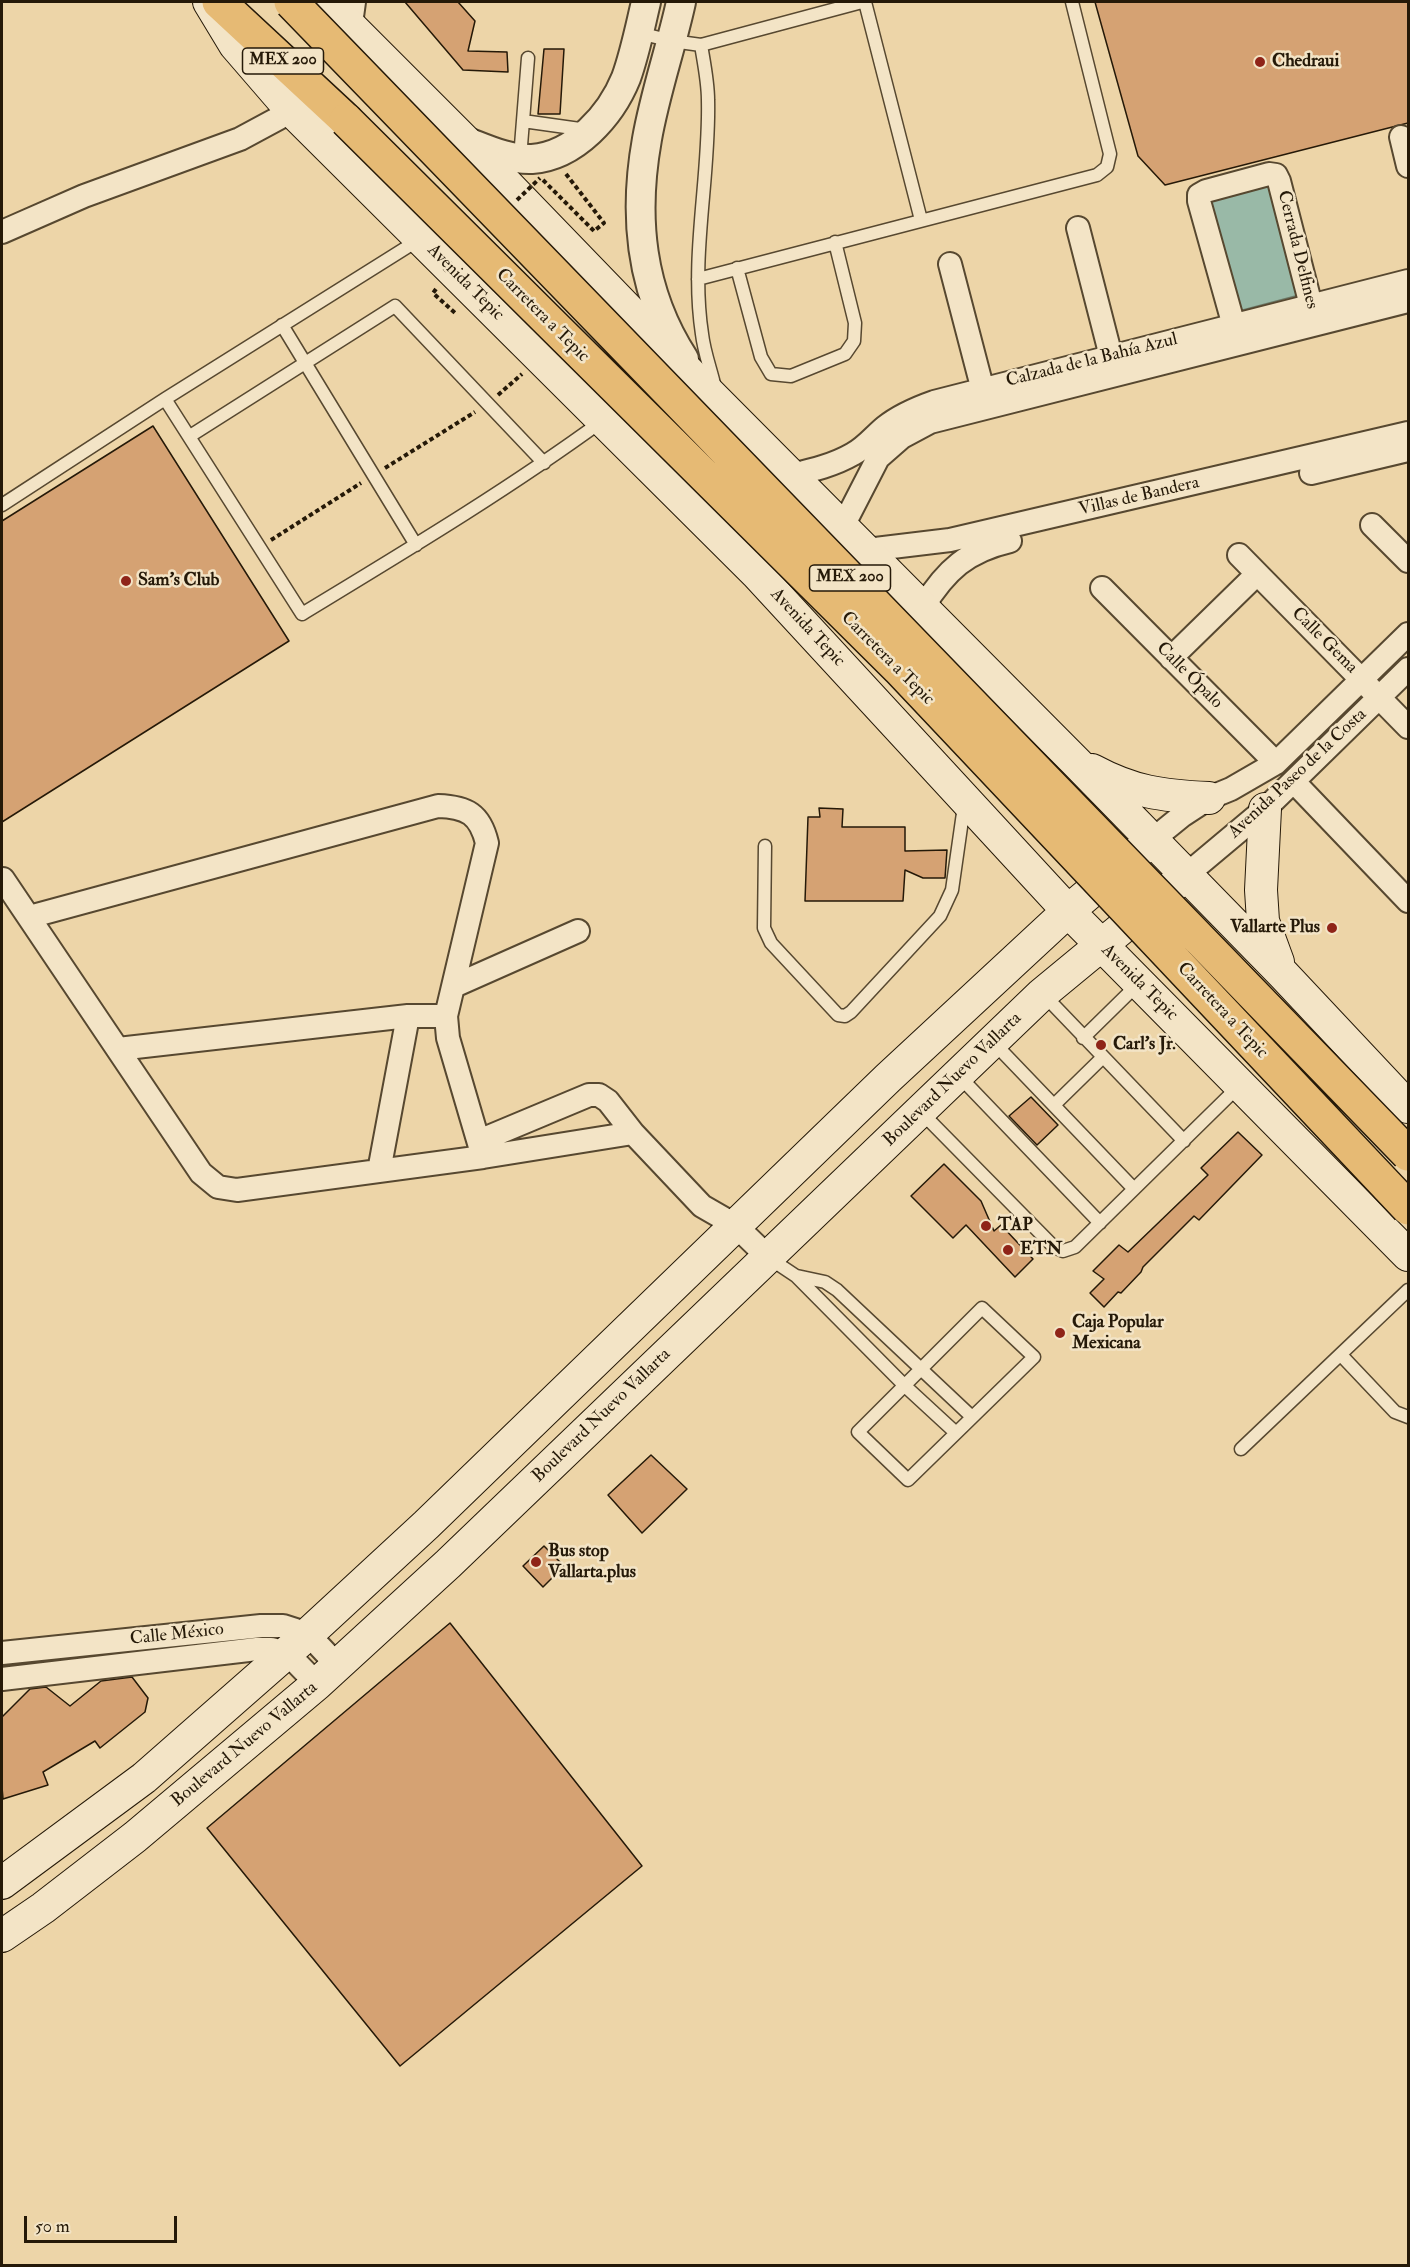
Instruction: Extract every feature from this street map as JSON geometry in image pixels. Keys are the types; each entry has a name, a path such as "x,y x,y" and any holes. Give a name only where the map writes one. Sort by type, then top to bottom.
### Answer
{"highway":[{"name":"Carretera a Tepic","path":"219,2 346,120 899,669 1408,1208"},
{"name":"Carretera a Tepic","path":"291,2 1408,1154"}],"main road":[{"name":"Avenida Tepic","path":"209,2 235,45 292,111 757,574 1101,945 1408,1255"},
{"path":"326,2 353,13 465,141 710,394 867,550 1283,974 1408,1107"},
{"path":"1076,762 1117,784 1145,792 1209,798"},
{"path":"1265,809 1261,890 1263,921 1283,974"},
{"path":"2,1883 144,1778 297,1644 426,1525 888,1078 1068,910 1151,841"},
{"name":"Boulevard Nuevo Vallarta","path":"2,1936 43,1908 135,1837 328,1675 1046,990 1185,876"},
{"path":"1046,990 1098,977 1135,980"}],"street":[{"path":"465,141 497,153 533,159 546,166 590,130 615,98 626,78 646,2"},
{"path":"681,2 647,139 639,232 648,279 660,315 676,346 710,394"},
{"path":"2,232 84,196 240,139 292,111"},
{"path":"1401,137 1408,166"},
{"name":"Cerrada Delfines","path":"1234,326 1199,195 1206,191 1269,174 1276,175 1279,181 1314,316"},
{"path":"1078,228 1113,367"},
{"path":"950,264 985,398"},
{"name":"Calzada de la Bahía Azul","path":"792,475 872,452 930,422 985,398 1314,316 1408,281"},
{"name":"Calzada de la Bahía Azul","path":"1113,367 1234,326 1314,316 1408,300"},
{"name":"Villas de Bandera","path":"923,607 940,583 961,561 992,545 1332,460 1408,433"},
{"name":"Villas de Bandera","path":"867,550 950,540 1332,460 1408,450"},
{"name":"Calzada de la Bahía Azul","path":"843,526 872,452"},
{"path":"1372,525 1408,561"},
{"path":"950,540 961,561"},
{"name":"Calle Gema","path":"1239,555 1408,727"},
{"path":"1171,658 1257,574"},
{"name":"Calle Ópalo","path":"1102,588 1276,763"},
{"name":"Avenida Paseo de la Costa","path":"1151,841 1183,815 1209,798 1232,789 1276,763 1408,634"},
{"name":"Avenida Paseo de la Costa","path":"1185,876 1265,809 1408,669"},
{"path":"1294,782 1408,901"},
{"path":"29,917 438,807 456,807 472,814 483,827 487,843 446,1016 448,1038 481,1149"},
{"path":"3,879 201,1173 218,1187 237,1190 379,1171 481,1149 633,1133"},
{"path":"454,986 578,931"},
{"path":"118,1049 408,1016 446,1016"},
{"path":"379,1171 408,1016"},
{"path":"481,1149 589,1095 599,1095 608,1101 633,1133 702,1206 735,1225 768,1257"},
{"name":"Calle México","path":"2,1653 261,1626 283,1626 297,1644 271,1649 2,1679"},
{"path":"297,1644 328,1675"}],"lane":[{"path":"639,33 701,45 864,2 921,220"},
{"path":"698,279 1097,174 1107,167 1110,154 1072,2"},
{"path":"701,45 708,98 707,157 700,227 698,279 702,335 710,394"},
{"path":"520,158 528,58"},
{"path":"523,121 590,130"},
{"path":"2,505 421,238"},
{"path":"737,268 761,357 771,374 790,376 845,354 854,341 855,323 835,242"},
{"path":"190,436 395,306 544,463"},
{"path":"282,325 416,545"},
{"path":"165,399 302,614 416,545 544,463 602,421"},
{"path":"765,846 764,928 771,943 838,1015 844,1016 851,1012 940,916 952,890 965,799"},
{"path":"1083,1038 1135,980"},
{"path":"1046,990 1083,1038 1184,1141"},
{"path":"993,1041 1134,1189"},
{"path":"1054,1105 1102,1058"},
{"path":"957,1074 1100,1223"},
{"path":"920,1111 1054,1247 1063,1251 1075,1247 1240,1085"},
{"path":"768,1257 796,1275 905,1386 956,1433"},
{"path":"796,1275 825,1282 837,1290 972,1417"},
{"path":"1241,1449 1408,1290"},
{"path":"982,1308 1034,1356 908,1480 858,1432 905,1386 982,1308"},
{"path":"1341,1355 1395,1412 1408,1417"}],"path":[{"path":"546,166 604,223 594,231 546,166"},
{"path":"439,287 433,293 457,315"},
{"path":"260,547 489,403 522,373 514,366"}],"shaded area":[{"path":"1272,184 1303,294 1239,311 1208,200"}],"building":[{"path":"405,2 458,2 475,21 468,51 507,52 508,72 463,70"},
{"name":"Chedraui","path":"1095,2 1408,2 1408,123 1165,185 1138,156"},
{"path":"544,49 564,49 560,114 538,114"},
{"name":"Sam's Club","path":"153,426 289,641 2,822 2,521"},
{"path":"819,808 843,809 842,827 905,827 905,851 947,850 945,878 923,878 905,870 903,901 805,901 808,817 820,817"},
{"path":"1031,1097 1058,1125 1037,1145 1009,1116"},
{"path":"1238,1132 1262,1155 1199,1220 1194,1216 1143,1267 1121,1293 1118,1292 1104,1307 1090,1293 1104,1279 1093,1271 1119,1245 1128,1252 1208,1175 1201,1168"},
{"path":"944,1164 981,1201 994,1231 1001,1225 1033,1259 1015,1277 966,1225 953,1238 911,1196"},
{"path":"651,1455 687,1489 642,1533 608,1495"},
{"path":"544,1546 564,1566 543,1587 523,1566"},
{"path":"450,1623 642,1866 400,2066 207,1828"},
{"path":"132,1677 148,1698 145,1712 100,1748 95,1741 43,1772 48,1785 3,1799 2,1717 30,1689 46,1687 70,1706 101,1681"}],"place":[{"name":"Chedraui","path":"1260,62"},
{"name":"Sam's Club","path":"126,581"},
{"name":"Vallarte Plus","path":"1332,928"},
{"name":"Carl's Jr.","path":"1101,1045"},
{"name":"TAP","path":"986,1226"},
{"name":"ETN","path":"1008,1250"},
{"name":"Caja Popular Mexicana","path":"1060,1333"},
{"name":"Bus stop Vallarta.plus","path":"536,1562"}]}
